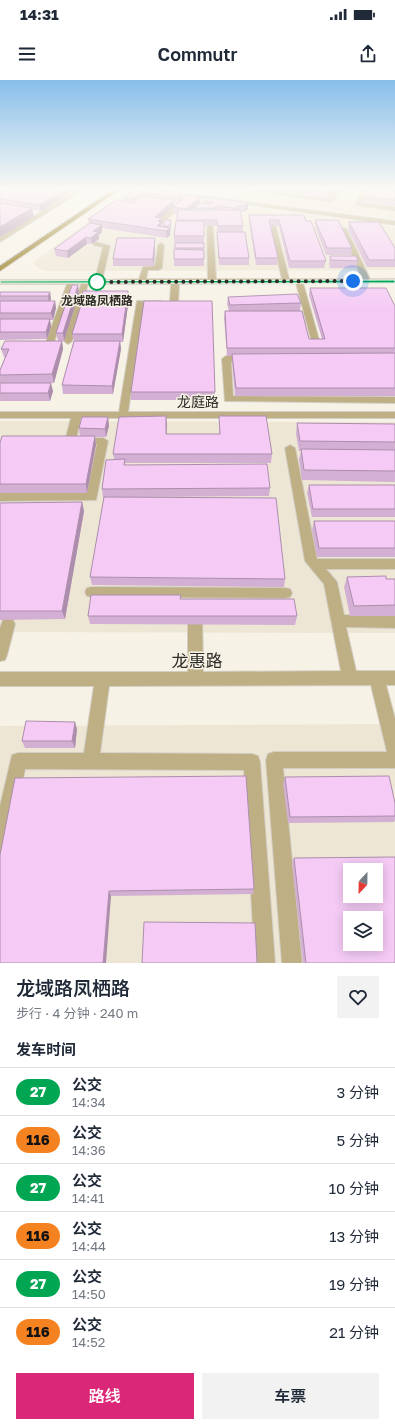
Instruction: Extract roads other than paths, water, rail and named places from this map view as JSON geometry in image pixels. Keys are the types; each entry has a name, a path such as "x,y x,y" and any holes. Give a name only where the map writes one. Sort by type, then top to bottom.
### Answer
{"main road":[{"path":"0,269 58,229"}],"street":[{"path":"0,240 17,229"},
{"path":"210,229 212,281"},
{"path":"274,229 286,281"},
{"path":"344,230 367,282"},
{"path":"96,244 107,246 98,282"},
{"path":"142,281 145,268 158,268 161,245"},
{"path":"123,415 140,303 178,303 175,281"},
{"path":"299,281 300,299 320,359"},
{"path":"0,282 395,282"},
{"path":"50,342 53,324 59,306 71,282"},
{"path":"68,341 85,295 85,282"},
{"path":"258,359 226,359 228,399 395,400"},
{"name":"龙庭路","path":"0,415 395,415"},
{"path":"0,497 92,497 103,441 67,441 77,415"},
{"path":"294,453 297,487 311,561 330,582 350,678"},
{"path":"297,487 312,487"},
{"path":"304,524 319,524"},
{"path":"314,564 395,564"},
{"path":"92,592 285,593"},
{"path":"195,592 196,679"},
{"path":"338,622 395,622"},
{"path":"0,655 8,624"},
{"path":"377,678 395,752"},
{"name":"龙惠路","path":"0,679 395,678"},
{"path":"91,762 102,679"},
{"path":"292,963 274,760 395,760"},
{"path":"0,849 18,761 252,762 265,963"}],"railway":[{"path":"0,266 54,229"}],"place":[{"name":"龙域路凤栖路","path":"97,282"}]}
